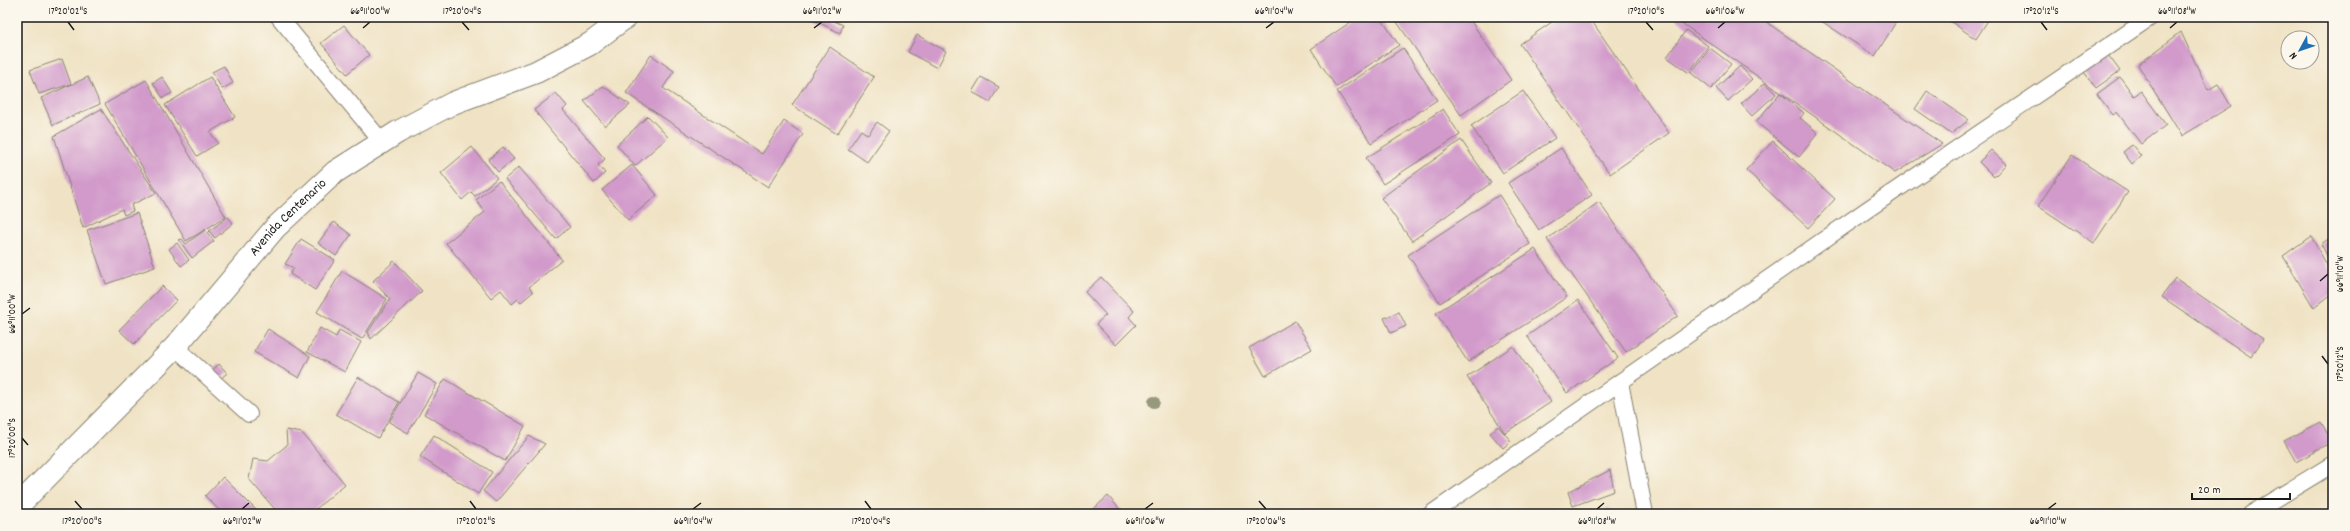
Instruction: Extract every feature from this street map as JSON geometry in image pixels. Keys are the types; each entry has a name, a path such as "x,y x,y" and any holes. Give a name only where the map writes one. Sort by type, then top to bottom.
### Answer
{"street":[{"name":"Avenida Centenario","path":"17,507 175,347 275,228 335,172 382,142 453,103 536,72 590,44 626,17"}],"lane":[{"path":"279,17 382,142"},
{"path":"1431,514 1868,209 2151,17"},
{"path":"175,347 249,414"},
{"path":"1620,382 1645,514"},
{"path":"2251,514 2333,464"}],"building":[{"path":"808,17 826,17 843,25 840,33"},
{"path":"1358,17 1380,17 1399,45 1336,87 1311,49"},
{"path":"1404,17 1468,17 1511,80 1461,115 1397,22"},
{"path":"1559,17 1589,17 1669,133 1610,174 1520,44"},
{"path":"1673,17 1759,17 1942,144 1895,173"},
{"path":"1815,17 1899,17 1875,56"},
{"path":"1944,17 1990,17 1976,39"},
{"path":"344,25 369,55 347,74 321,43"},
{"path":"1686,30 1708,46 1689,73 1667,57"},
{"path":"2181,32 2208,90 2218,84 2231,106 2182,136 2138,65"},
{"path":"917,35 946,51 937,68 908,52"},
{"path":"830,47 874,77 837,134 792,105"},
{"path":"1403,48 1437,100 1371,143 1337,91"},
{"path":"1710,48 1731,64 1711,89 1691,73"},
{"path":"651,55 674,71 663,88 762,154 784,121 803,134 768,187 626,93"},
{"path":"2108,55 2120,71 2096,88 2084,72"},
{"path":"62,59 71,84 39,94 30,70"},
{"path":"224,66 233,83 222,89 212,72"},
{"path":"1740,66 1752,79 1728,101 1716,88"},
{"path":"88,77 100,104 53,125 41,98"},
{"path":"162,77 172,93 163,98 153,83"},
{"path":"210,77 235,117 210,132 218,143 197,156 165,105"},
{"path":"981,77 999,87 990,102 972,92"},
{"path":"2120,77 2134,96 2141,91 2166,125 2141,144 2117,112 2113,115 2097,94"},
{"path":"146,80 226,217 186,241 105,104"},
{"path":"1765,83 1776,94 1752,116 1741,104"},
{"path":"603,86 630,105 605,126 584,101"},
{"path":"1523,91 1555,138 1503,173 1471,126"},
{"path":"1927,91 1969,120 1951,134 1915,109"},
{"path":"556,93 567,106 563,110 605,159 598,165 605,173 594,183 534,110"},
{"path":"1780,93 1804,113 1800,118 1818,133 1799,157 1756,122"},
{"path":"101,109 156,193 131,205 133,211 124,215 122,209 83,228 54,136"},
{"path":"1443,109 1460,135 1383,184 1366,158"},
{"path":"648,116 668,137 635,166 617,145"},
{"path":"877,122 889,131 867,162 848,149 861,130 868,135"},
{"path":"1461,140 1491,183 1412,241 1381,198"},
{"path":"1773,141 1835,199 1808,228 1746,170"},
{"path":"2132,145 2141,156 2132,164 2123,152"},
{"path":"472,147 497,178 475,196 471,192 462,200 441,173"},
{"path":"503,147 514,159 498,172 488,160"},
{"path":"1561,148 1592,195 1539,230 1508,183"},
{"path":"1991,150 2006,164 1994,177 1979,162"},
{"path":"2072,155 2128,192 2094,243 2038,206"},
{"path":"632,165 657,195 628,220 602,190"},
{"path":"519,167 570,227 556,239 505,179"},
{"path":"499,181 562,260 529,287 533,292 521,302 518,299 512,304 501,290 491,298 446,243 485,212 476,200"},
{"path":"1499,195 1530,244 1440,303 1408,255"},
{"path":"1599,202 1678,316 1626,352 1547,239"},
{"path":"137,213 155,267 106,284 87,230"},
{"path":"228,217 233,223 215,238 209,231"},
{"path":"334,222 351,235 336,256 318,243"},
{"path":"205,230 214,241 192,258 179,240 182,239 186,244"},
{"path":"2311,236 2333,276 2333,293 2314,308 2283,256"},
{"path":"2333,236 2333,267 2321,244"},
{"path":"301,239 335,260 315,290 290,274 294,268 285,264"},
{"path":"177,243 189,260 181,266 169,249"},
{"path":"1535,249 1567,297 1468,362 1436,313"},
{"path":"394,261 422,291 371,339 368,332 390,299 373,281"},
{"path":"342,271 387,299 362,339 317,312"},
{"path":"1101,277 1134,311 1129,317 1136,325 1116,345 1096,324 1106,315 1085,292"},
{"path":"2175,278 2263,339 2251,357 2162,297"},
{"path":"162,286 177,300 134,344 119,330"},
{"path":"1578,300 1618,358 1567,393 1527,336"},
{"path":"1399,312 1406,326 1391,333 1384,318"},
{"path":"1295,321 1312,349 1265,376 1249,348"},
{"path":"320,328 336,337 339,330 361,342 345,372 307,352"},
{"path":"268,329 310,356 299,378 254,352"},
{"path":"1513,346 1551,402 1505,433 1467,377"},
{"path":"219,364 227,373 217,382 209,373"},
{"path":"418,373 437,384 408,433 389,422"},
{"path":"358,377 399,402 378,438 336,414"},
{"path":"445,379 525,426 505,461 424,414"},
{"path":"2321,422 2332,442 2296,462 2284,441"},
{"path":"1498,426 1511,441 1503,448 1490,433"},
{"path":"286,430 302,433 345,484 310,514 279,514 249,479 253,459 268,461 287,445"},
{"path":"434,435 492,472 478,494 420,457"},
{"path":"529,436 545,444 496,502 483,491"},
{"path":"1610,470 1614,491 1573,506 1568,492"},
{"path":"223,477 260,514 223,514 205,496"},
{"path":"1108,496 1124,514 1089,513"},
{"path":"1609,508 1610,514 1599,514"}]}
